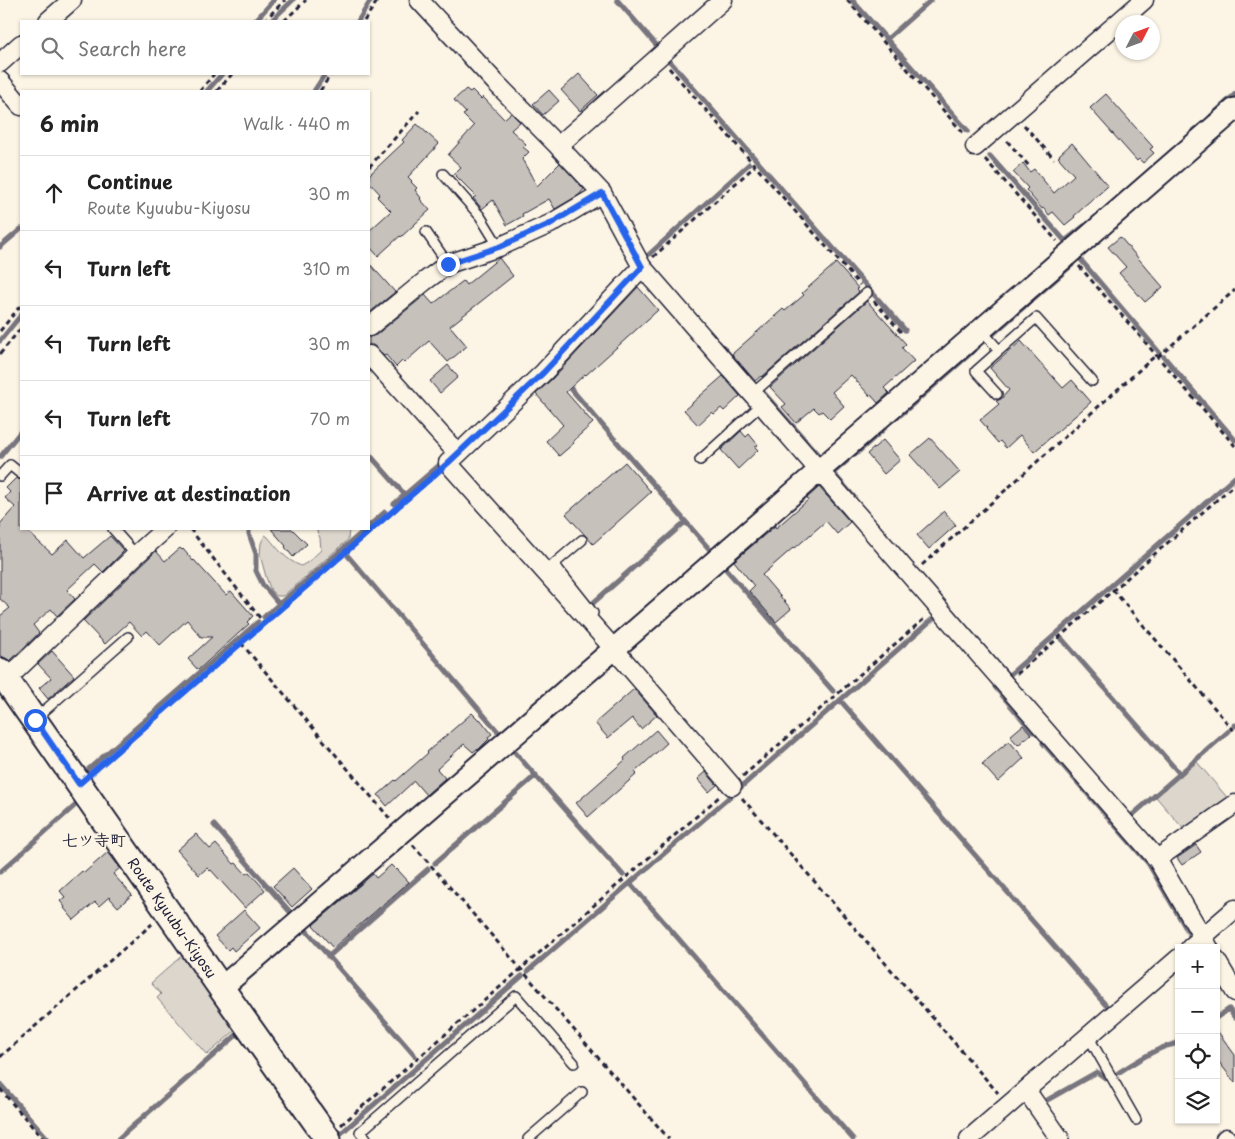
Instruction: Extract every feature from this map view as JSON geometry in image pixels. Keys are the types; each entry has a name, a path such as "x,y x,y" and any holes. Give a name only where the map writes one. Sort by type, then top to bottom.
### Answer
{"main road":[{"name":"Route Kyuubu-Kiyosu","path":"3,675 327,1138"}],"street":[{"path":"49,20 72,0"},
{"path":"419,0 602,193 642,267 1156,859 1201,944 1235,909"},
{"path":"558,146 723,0"},
{"path":"975,147 1144,0"},
{"path":"0,63 20,45"},
{"path":"0,81 20,105"},
{"path":"221,988 1235,109"},
{"path":"370,326 425,280 448,264 499,247 550,224 602,193"},
{"path":"453,459 544,372 642,267"},
{"path":"371,363 616,647 732,786"},
{"path":"3,675 164,530"},
{"path":"1156,859 1235,804"},
{"path":"969,1139 1175,961"},
{"path":"1220,967 1235,992"},
{"path":"1026,1090 1060,1139"}],"lane":[{"path":"443,174 480,216 499,247"},
{"path":"426,232 448,264"},
{"path":"700,460 757,399 867,293"},
{"path":"997,394 976,370 1036,318 1092,381"},
{"path":"981,329 1000,350"},
{"path":"0,476 10,465 20,473"},
{"path":"114,530 136,555"},
{"path":"582,540 554,564 616,647"},
{"path":"35,720 128,637"},
{"path":"365,1139 360,1132 516,996 574,1063"},
{"path":"1088,1036 1136,1120"},
{"path":"528,1139 582,1092"}],"path":[{"path":"265,20 285,0"},
{"path":"285,20 306,0"},
{"path":"365,20 378,0"},
{"path":"847,0 1235,446"},
{"path":"659,56 901,332"},
{"path":"201,90 213,75"},
{"path":"219,90 231,75"},
{"path":"321,90 330,75"},
{"path":"370,166 419,111"},
{"path":"1014,114 1054,158"},
{"path":"996,129 1030,167"},
{"path":"642,267 755,166"},
{"path":"910,576 1157,356 1235,290"},
{"path":"0,331 20,306"},
{"path":"0,354 20,329"},
{"path":"79,784 453,459"},
{"path":"1004,684 1235,484"},
{"path":"191,530 264,623"},
{"path":"1113,590 1235,732"},
{"path":"327,1138 937,607"},
{"path":"241,644 669,1139"},
{"path":"732,786 1009,1104"},
{"path":"0,1056 168,911"},
{"path":"0,1089 43,1139"}],"shaded area":[{"path":"316,530 349,530 348,540 283,596 277,596 271,591 260,555 261,543 265,535 287,557 301,566 321,550 320,538"},
{"path":"1197,762 1231,802 1187,833 1156,797"},
{"path":"185,953 238,1028 207,1055 157,998 161,994 151,983"}],"building":[{"path":"579,74 598,95 580,111 561,90"},
{"path":"466,89 470,92 472,90 481,99 483,97 504,119 511,113 520,122 511,130 526,144 523,147 529,152 522,159 537,186 560,163 584,189 579,195 555,209 549,199 507,225 493,200 482,209 473,198 476,196 454,174 461,167 448,155 474,126 463,115 466,113 454,100"},
{"path":"549,90 559,101 543,115 533,104"},
{"path":"1106,94 1153,147 1150,149 1154,153 1143,163 1139,159 1137,161 1090,108"},
{"path":"417,124 439,144 408,177 417,188 415,190 420,199 430,210 378,256 370,247 370,230 391,211 377,197 380,194 370,183 370,174 404,142 402,140"},
{"path":"1072,143 1108,186 1065,225 1053,212 1049,215 1044,208 1042,209 1026,190 1028,188 1013,172 1023,163 1030,172 1034,169 1054,193 1074,175 1058,157"},
{"path":"1120,237 1163,287 1145,302 1119,273 1126,267 1108,247"},
{"path":"499,258 513,276 450,326 467,346 448,362 429,341 404,363 402,361 396,367 386,355 384,356 377,348 370,345 370,337 376,335 425,295 433,304 463,281 466,285"},
{"path":"836,263 858,288 856,289 859,292 762,377 755,381 732,354 783,309 785,311 804,295 802,293"},
{"path":"370,264 395,292 370,312"},
{"path":"638,287 658,310 566,392 593,423 559,456 546,441 563,425 536,394"},
{"path":"867,301 906,344 902,348 914,361 884,388 889,393 878,403 851,375 832,392 844,406 830,419 822,411 819,413 814,408 796,423 782,407 786,404 770,387"},
{"path":"1021,341 1063,388 1072,380 1091,402 1034,452 1020,435 1006,448 1000,441 998,443 980,420 999,404 996,401 1001,399 1009,390 990,368"},
{"path":"448,365 458,377 440,393 430,381"},
{"path":"723,376 740,396 724,411 721,408 714,414 712,412 698,425 684,410"},
{"path":"741,431 746,437 749,434 758,445 755,447 758,450 738,469 721,450"},
{"path":"930,438 960,472 940,489 910,455"},
{"path":"883,440 900,460 884,474 867,454"},
{"path":"625,462 651,492 593,544 566,514"},
{"path":"16,478 20,480 20,530 26,530 52,554 68,540 84,558 110,536 124,551 103,572 95,564 67,590 75,599 57,616 51,609 33,625 39,633 10,661 0,655 0,616 10,608 0,599 0,524 15,507 5,498 10,492 6,488"},
{"path":"819,487 850,522 837,534 826,521 762,575 791,609 776,622 749,591 754,586 734,561 775,526 776,528 808,500 807,498"},
{"path":"944,511 956,525 929,549 917,535"},
{"path":"272,530 293,530 307,544 293,557"},
{"path":"180,548 194,560 226,595 231,591 253,616 247,622 249,624 198,670 188,659 212,637 201,637 187,620 160,645 147,631 142,636 129,622 105,644 83,621 156,551 165,561"},
{"path":"52,651 74,676 48,699 39,688 51,678 38,664"},
{"path":"634,689 657,715 641,729 632,718 608,738 595,723"},
{"path":"472,713 480,719 492,734 488,737 489,739 478,750 473,752 464,744 437,769 445,778 426,795 414,781 387,806 378,795"},
{"path":"1023,725 1031,734 1018,745 1010,736"},
{"path":"656,730 667,743 635,772 637,774 588,817 576,803"},
{"path":"1009,741 1024,758 998,782 982,764"},
{"path":"706,772 717,785 709,792 698,779"},
{"path":"196,834 210,849 216,844 234,864 236,863 246,874 249,872 265,890 245,908 211,870 207,868 199,875 177,850"},
{"path":"1196,845 1201,852 1182,865 1177,858"},
{"path":"108,852 120,868 113,874 132,895 118,907 109,897 99,906 95,902 74,920 60,901 65,897 60,891 82,871 84,873"},
{"path":"391,865 409,882 333,948 313,925 373,874 376,878"},
{"path":"293,868 312,889 292,907 273,886"},
{"path":"244,910 260,928 234,951 231,947 228,950 215,936"},
{"path":"1220,1034 1235,1055 1235,1083 1220,1063"}],"waterway":[{"path":"256,20 274,0"},
{"path":"272,20 293,0"},
{"path":"359,20 371,0"},
{"path":"617,0 658,47"},
{"path":"852,0 968,131"},
{"path":"887,39 931,0"},
{"path":"667,58 905,330"},
{"path":"208,90 221,75"},
{"path":"315,90 324,75"},
{"path":"1211,116 1235,94"},
{"path":"1192,132 1202,124"},
{"path":"990,156 1065,241 1084,226"},
{"path":"646,257 749,164"},
{"path":"0,247 20,230"},
{"path":"1081,260 1159,352"},
{"path":"992,335 1072,265"},
{"path":"0,341 20,316"},
{"path":"719,343 750,378"},
{"path":"898,417 978,347"},
{"path":"1164,357 1235,440"},
{"path":"566,383 711,551"},
{"path":"763,392 820,457"},
{"path":"855,455 883,430"},
{"path":"0,457 20,432"},
{"path":"370,455 405,495"},
{"path":"847,461 833,473 854,497"},
{"path":"394,504 443,462"},
{"path":"1005,674 1007,677 1235,477"},
{"path":"370,525 385,512"},
{"path":"593,603 685,522"},
{"path":"249,530 256,554 256,571 263,585 279,604"},
{"path":"264,617 365,530"},
{"path":"348,556 501,735"},
{"path":"724,567 833,691"},
{"path":"740,788 936,616"},
{"path":"83,774 258,622"},
{"path":"1062,639 1180,774"},
{"path":"995,687 1033,732"},
{"path":"840,700 1110,1010"},
{"path":"1129,818 1229,731"},
{"path":"1043,743 1148,863 1191,937"},
{"path":"513,750 623,875"},
{"path":"435,863 536,775"},
{"path":"528,971 733,794"},
{"path":"0,872 78,803 75,799"},
{"path":"214,825 291,913"},
{"path":"328,957 428,869"},
{"path":"630,883 853,1139"},
{"path":"305,929 415,1056"},
{"path":"339,1135 522,976"},
{"path":"1220,1015 1229,1009 1235,1018"},
{"path":"118,1139 240,1032"},
{"path":"1118,1073 1140,1059 1164,1047 1175,1044"},
{"path":"1042,1103 1097,1072 1105,1078"},
{"path":"0,1084 48,1139"}],"district":[{"name":"七ツ寺町","path":"94,840"}],"route":[{"path":"35,720 79,784 448,463 544,372 642,267 602,193 550,224 499,247 448,264"}]}
